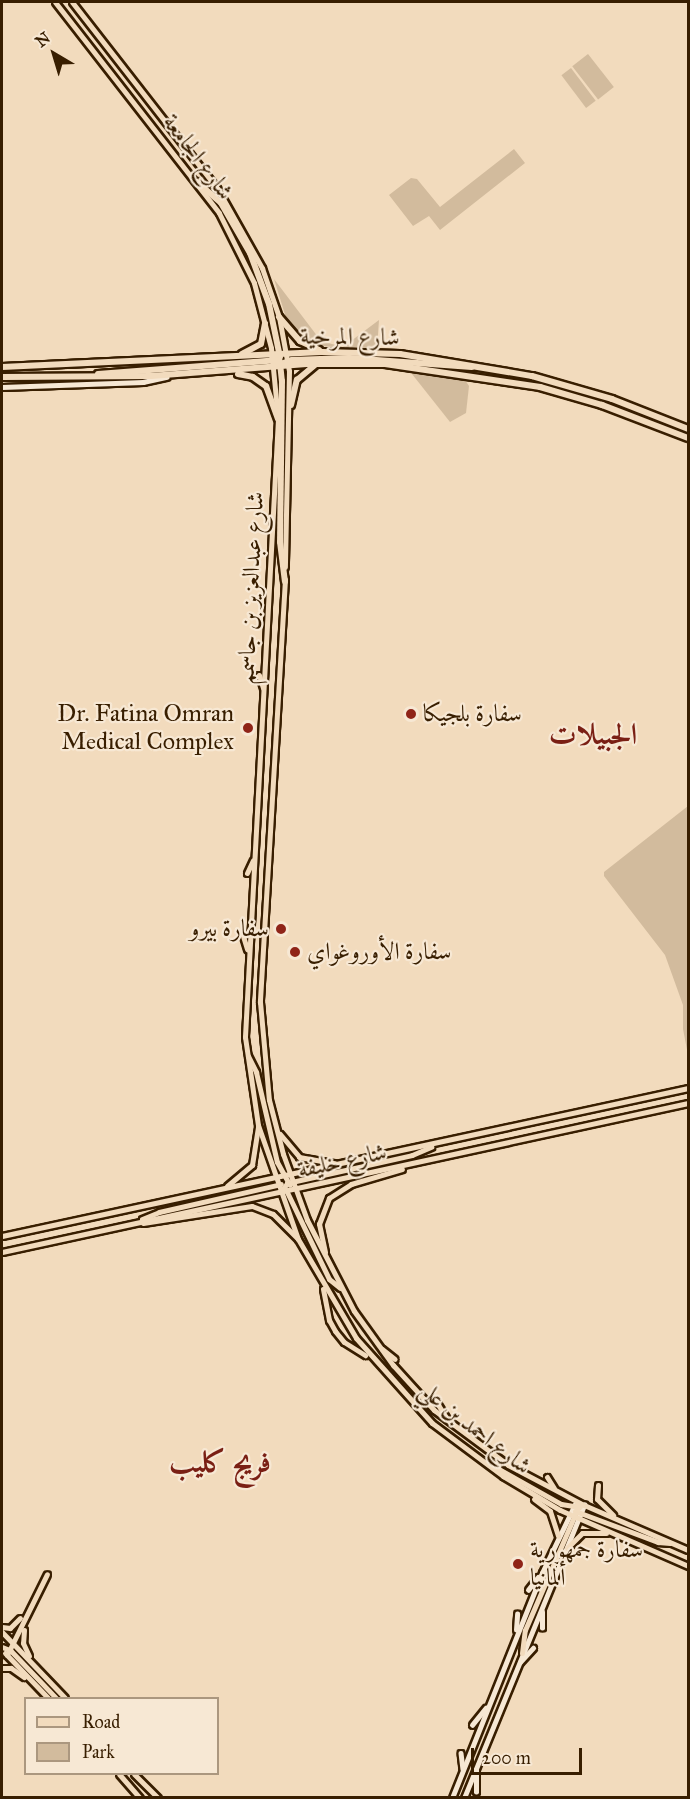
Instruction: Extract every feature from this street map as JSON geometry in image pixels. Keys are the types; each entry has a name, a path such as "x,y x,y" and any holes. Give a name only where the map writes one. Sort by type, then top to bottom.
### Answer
{"highway":[{"path":"197,182 221,203 250,253 269,304 280,361 284,429 280,542 285,582"},
{"path":"279,317 300,341 322,352"},
{"path":"231,359 258,347 265,323"},
{"name":"شارع المرخية","path":"2,379 29,376 171,375 226,372 322,352 391,354 484,366 581,389 688,429"},
{"path":"89,376 349,357 484,366"},
{"name":"شارع المرخية","path":"2,367 231,359 318,364 385,364 519,382 602,405 688,438"},
{"path":"291,405 297,380 318,364"},
{"path":"226,372 250,376 263,384 273,396 278,418"}],"main road":[{"name":"شارع الجامعة","path":"54,2 197,182 242,255 280,361"},
{"name":"شارع الجامعة","path":"72,2 229,206 262,268 279,317 280,361"},
{"name":"شارع عبدالعزيز بن جاسمم","path":"280,361 291,405 285,582 260,1002 264,1062 274,1119 290,1175"},
{"name":"شارع عبدالعزيز بن جاسمم","path":"275,1178 258,1125 247,1054 248,955 259,788 280,361"},
{"name":"شارع المرخية","path":"2,387 143,382 171,375"},
{"path":"259,675 264,690"},
{"path":"253,779 259,788"},
{"path":"247,873 255,856"},
{"path":"243,936 248,955"},
{"path":"247,1054 256,1072 285,1184 329,1279 341,1289"},
{"name":"شارع خليفة","path":"2,1252 138,1222 285,1184 290,1175 688,1088"},
{"name":"شارع خليفة","path":"2,1236 275,1178 295,1189 412,1166 688,1103"},
{"path":"274,1119 283,1140 299,1157 342,1164"},
{"path":"224,1188 252,1165 258,1125"},
{"path":"285,1184 412,1155 443,1141"},
{"path":"324,1256 319,1224 329,1198 351,1184 412,1166"},
{"name":"شارع احمد بن علي","path":"285,1184 298,1239 323,1288 374,1363 432,1424 497,1472 615,1534 688,1566"},
{"name":"شارع احمد بن علي","path":"295,1189 341,1289 377,1346 413,1388 449,1423 508,1465 555,1489 576,1512"},
{"path":"138,1222 160,1223 252,1206 276,1217 298,1239"},
{"path":"87,1211 130,1208"},
{"path":"323,1288 329,1320 335,1330 344,1342 374,1363"},
{"path":"377,1346 395,1359"},
{"path":"437,1403 449,1423"},
{"path":"482,1461 576,1512 658,1542 674,1543"},
{"path":"497,1472 550,1511 558,1536"},
{"path":"546,1477 555,1489"},
{"path":"598,1485 600,1503 614,1517"},
{"path":"452,1797 558,1536 576,1512 584,1505 688,1550"},
{"path":"464,1797 567,1548 576,1512"},
{"path":"522,1653 525,1630 576,1512"},
{"path":"567,1548 585,1532 615,1534"},
{"path":"528,1590 542,1573"},
{"path":"2,1660 6,1647 47,1574"},
{"path":"542,1609 542,1628"},
{"path":"516,1636 517,1614"},
{"path":"2,1626 10,1628 20,1618"},
{"path":"24,1630 26,1653 64,1697"},
{"path":"2,1632 6,1647 46,1697"},
{"path":"6,1647 49,1681"},
{"path":"6,1647 55,1697"},
{"path":"518,1664 533,1648"},
{"path":"2,1668 16,1671 46,1697"},
{"path":"472,1725 491,1701"},
{"path":"460,1754 463,1770"},
{"path":"476,1767 476,1792"},
{"path":"121,1775 140,1797"},
{"path":"136,1775 158,1797"}],"green space":[{"path":"588,54 614,87 598,99 572,66"},
{"path":"571,68 596,101 586,108 561,75"},
{"path":"514,149 525,163 440,230 429,216 413,226 389,195 411,178 417,179 440,207"},
{"path":"274,279 321,341 343,347 379,320 377,348 343,348 311,345 287,321"},
{"path":"408,369 465,380 469,386 466,413 450,422"},
{"path":"688,806 688,1055 683,1029 683,1005 665,955 604,876 604,872"}],"place":[{"name":"سفارة بلجيكا","path":"411,714"},
{"name":"Dr. Fatina Omran Medical Complex","path":"248,728"},
{"name":"سفارة بيرو","path":"281,929"},
{"name":"سفارة الأوروغواي","path":"295,952"},
{"name":"سفارة جمهورية ألمانيا","path":"518,1564"}],"district":[{"name":"الجبيلات","path":"593,734"},
{"name":"فريج كليب","path":"220,1462"}]}
